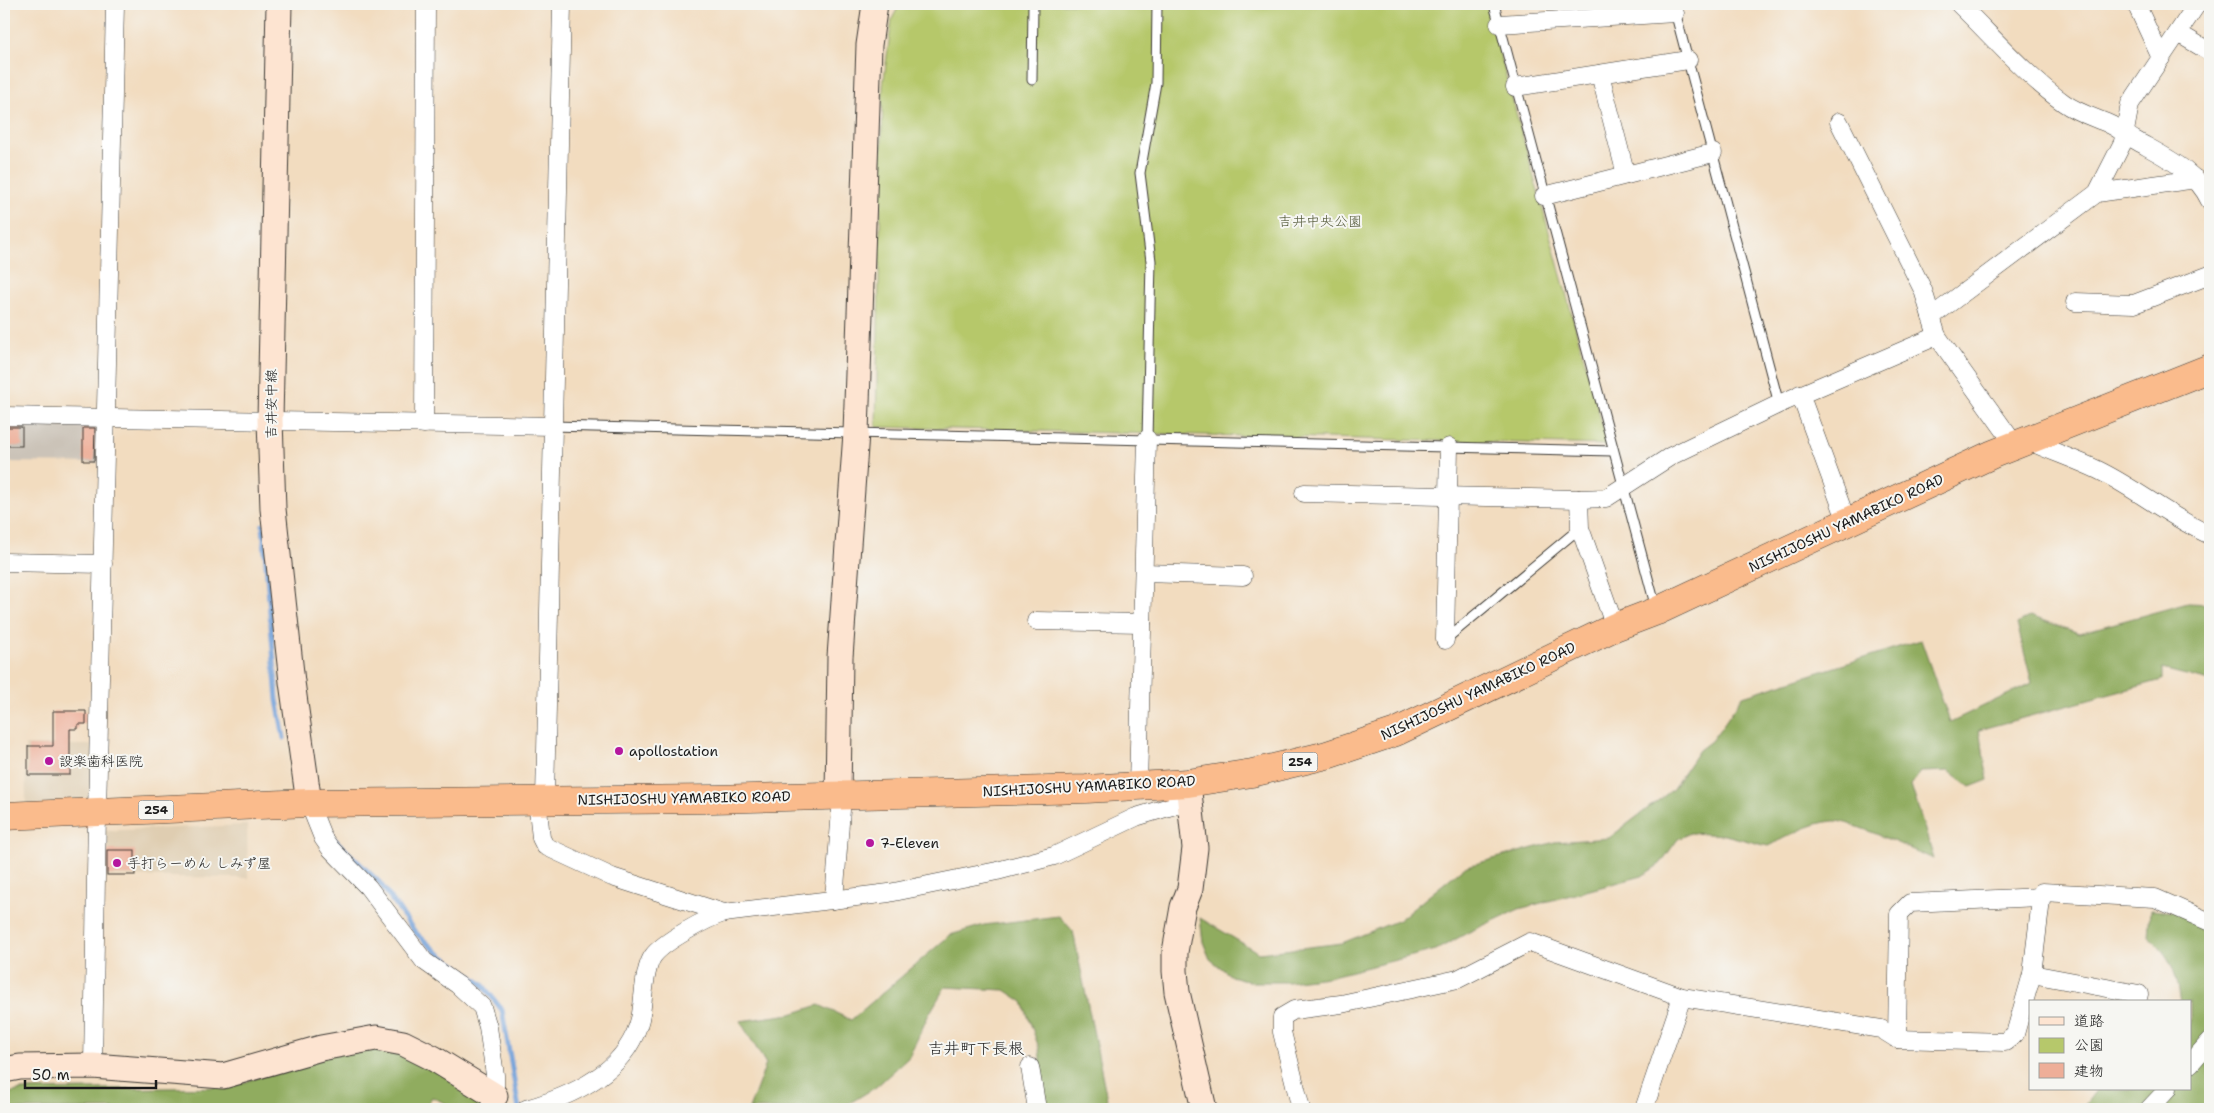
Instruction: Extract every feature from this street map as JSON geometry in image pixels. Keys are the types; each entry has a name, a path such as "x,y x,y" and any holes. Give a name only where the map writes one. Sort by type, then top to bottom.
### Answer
{"highway":[{"name":"NISHIJOSHU YAMABIKO ROAD","path":"4,816 309,803 838,796 1086,790 1138,786 1184,794 1252,773 1327,755 1396,732 1615,627 1657,611 2021,443 2210,368"}],"street":[{"path":"93,1066 115,4"},
{"name":"吉井安中線","path":"279,4 270,420 273,509 292,682 309,803"},
{"path":"424,424 426,4"},
{"path":"562,4 541,838 545,846 612,877 724,913"},
{"path":"834,900 841,810 838,796 840,657 856,433 869,45 875,4"},
{"path":"1959,4 2034,79 2063,102 2078,112 2111,125 2179,166 2206,191"},
{"path":"2136,4 2161,58"},
{"path":"1931,317 2097,193 2123,142 2130,104 2197,4"},
{"path":"1499,24 1674,8"},
{"path":"2178,33 2210,52"},
{"path":"1515,87 1688,60"},
{"path":"1600,74 1626,175"},
{"path":"1839,122 1922,290 1937,336 2021,443 2097,470 2185,524 2210,536"},
{"path":"1544,196 1713,153"},
{"path":"2097,193 2206,191"},
{"path":"2075,302 2134,304 2210,275"},
{"path":"1304,493 1448,497 1606,498 1671,456 1800,394 1937,336"},
{"path":"1800,394 1847,522"},
{"path":"4,416 552,426"},
{"path":"1138,786 1147,439"},
{"path":"1445,640 1449,447"},
{"path":"1579,499 1580,528 1615,627"},
{"path":"4,562 103,564"},
{"path":"1144,572 1243,576"},
{"path":"1036,621 1142,623"},
{"path":"526,1109 576,1092 598,1079 616,1061 630,1043 640,1020 646,978 653,956 673,940 710,918 724,913 889,893 988,873 1054,856 1184,794 1195,848 1190,889 1183,907 1175,952 1175,971 1177,992 1204,1109"},
{"path":"309,803 323,838 330,848 368,887 424,961 458,985 482,1007 488,1027 495,1075 492,1103"},
{"path":"1301,1109 1282,1032 1282,1017 1294,1010 1341,1004 1458,979 1530,942 1682,996 1881,1029 1897,1039 2005,1042 2015,1034 2032,974 2042,892 2155,898 2210,922"},
{"path":"1897,1039 1899,914 1910,903 2041,897"},
{"path":"2032,974 2139,994 2138,1000"},
{"path":"1644,1109 1682,996"},
{"path":"4,1070 20,1067 93,1066 223,1076 321,1048 376,1038 403,1043 433,1058 492,1103"},
{"path":"2192,1062 2210,1041"},
{"path":"1030,1067 1037,1109"},
{"path":"2149,1109 2167,1090"}],"lane":[{"path":"1032,80 1033,4"},
{"path":"1147,439 1151,260 1140,173 1156,83 1157,4"},
{"path":"1494,4 1622,488 1657,611"},
{"path":"1674,8 1779,404"},
{"path":"552,426 1613,451"},
{"path":"1445,640 1580,528"}],"shaded area":[{"path":"4,420 100,421 100,463 4,462"},
{"path":"25,745 96,745 95,803 26,805"},
{"path":"247,825 248,878 99,876 99,831"}],"green space":[{"name":"吉井中央公園","path":"900,4 1486,4 1608,445 876,427 883,86 892,19"},
{"path":"2188,603 2210,604 2210,681 2162,669 2162,680 1979,730 1988,780 1970,787 1949,771 1921,772 1911,785 1934,859 1867,830 1833,821 1799,830 1768,846 1725,835 1690,833 1678,839 1660,864 1642,876 1519,909 1469,932 1436,950 1328,977 1288,982 1253,982 1231,976 1210,959 1203,942 1200,918 1259,953 1342,943 1399,920 1464,867 1555,842 1609,838 1672,790 1699,750 1711,741 1743,696 1921,640 1950,722 2032,683 2017,624 2030,616 2079,633"},
{"path":"2150,910 2179,912 2210,920 2210,1109 2082,1109 2096,1090 2192,1090 2192,1000 2181,1000 2175,974 2168,958 2148,937"},
{"path":"1059,916 1073,931 1109,1109 1045,1109 1039,1048 1023,1002 1005,990 945,987 928,1016 909,1057 876,1087 840,1109 749,1109 766,1064 740,1021 791,1014 819,1005 851,1020 950,935 984,925"},
{"path":"375,1046 409,1052 446,1076 484,1108 457,1109 432,1097 425,1109 4,1109 4,1094 22,1090 230,1087 326,1055"}],"building":[{"path":"4,427 22,427 22,446 4,446"},
{"path":"83,428 95,428 94,461 83,461"},
{"path":"53,711 86,711 86,724 78,724 78,729 70,729 70,775 28,775 28,746 53,746"},
{"name":"手打らーめん しみず屋","path":"107,850 135,850 135,875 107,875"}],"waterway":[{"path":"263,525 277,700 284,738"},
{"path":"332,837 379,882 415,932 437,952 482,984 502,1010 519,1109"}],"place":[{"name":"apollostation","path":"619,751"},
{"name":"設楽歯科医院","path":"49,761"},
{"name":"7-Eleven","path":"870,843"},
{"name":"手打らーめん しみず屋","path":"117,863"}],"district":[{"name":"吉井町下長根","path":"976,1048"}]}
